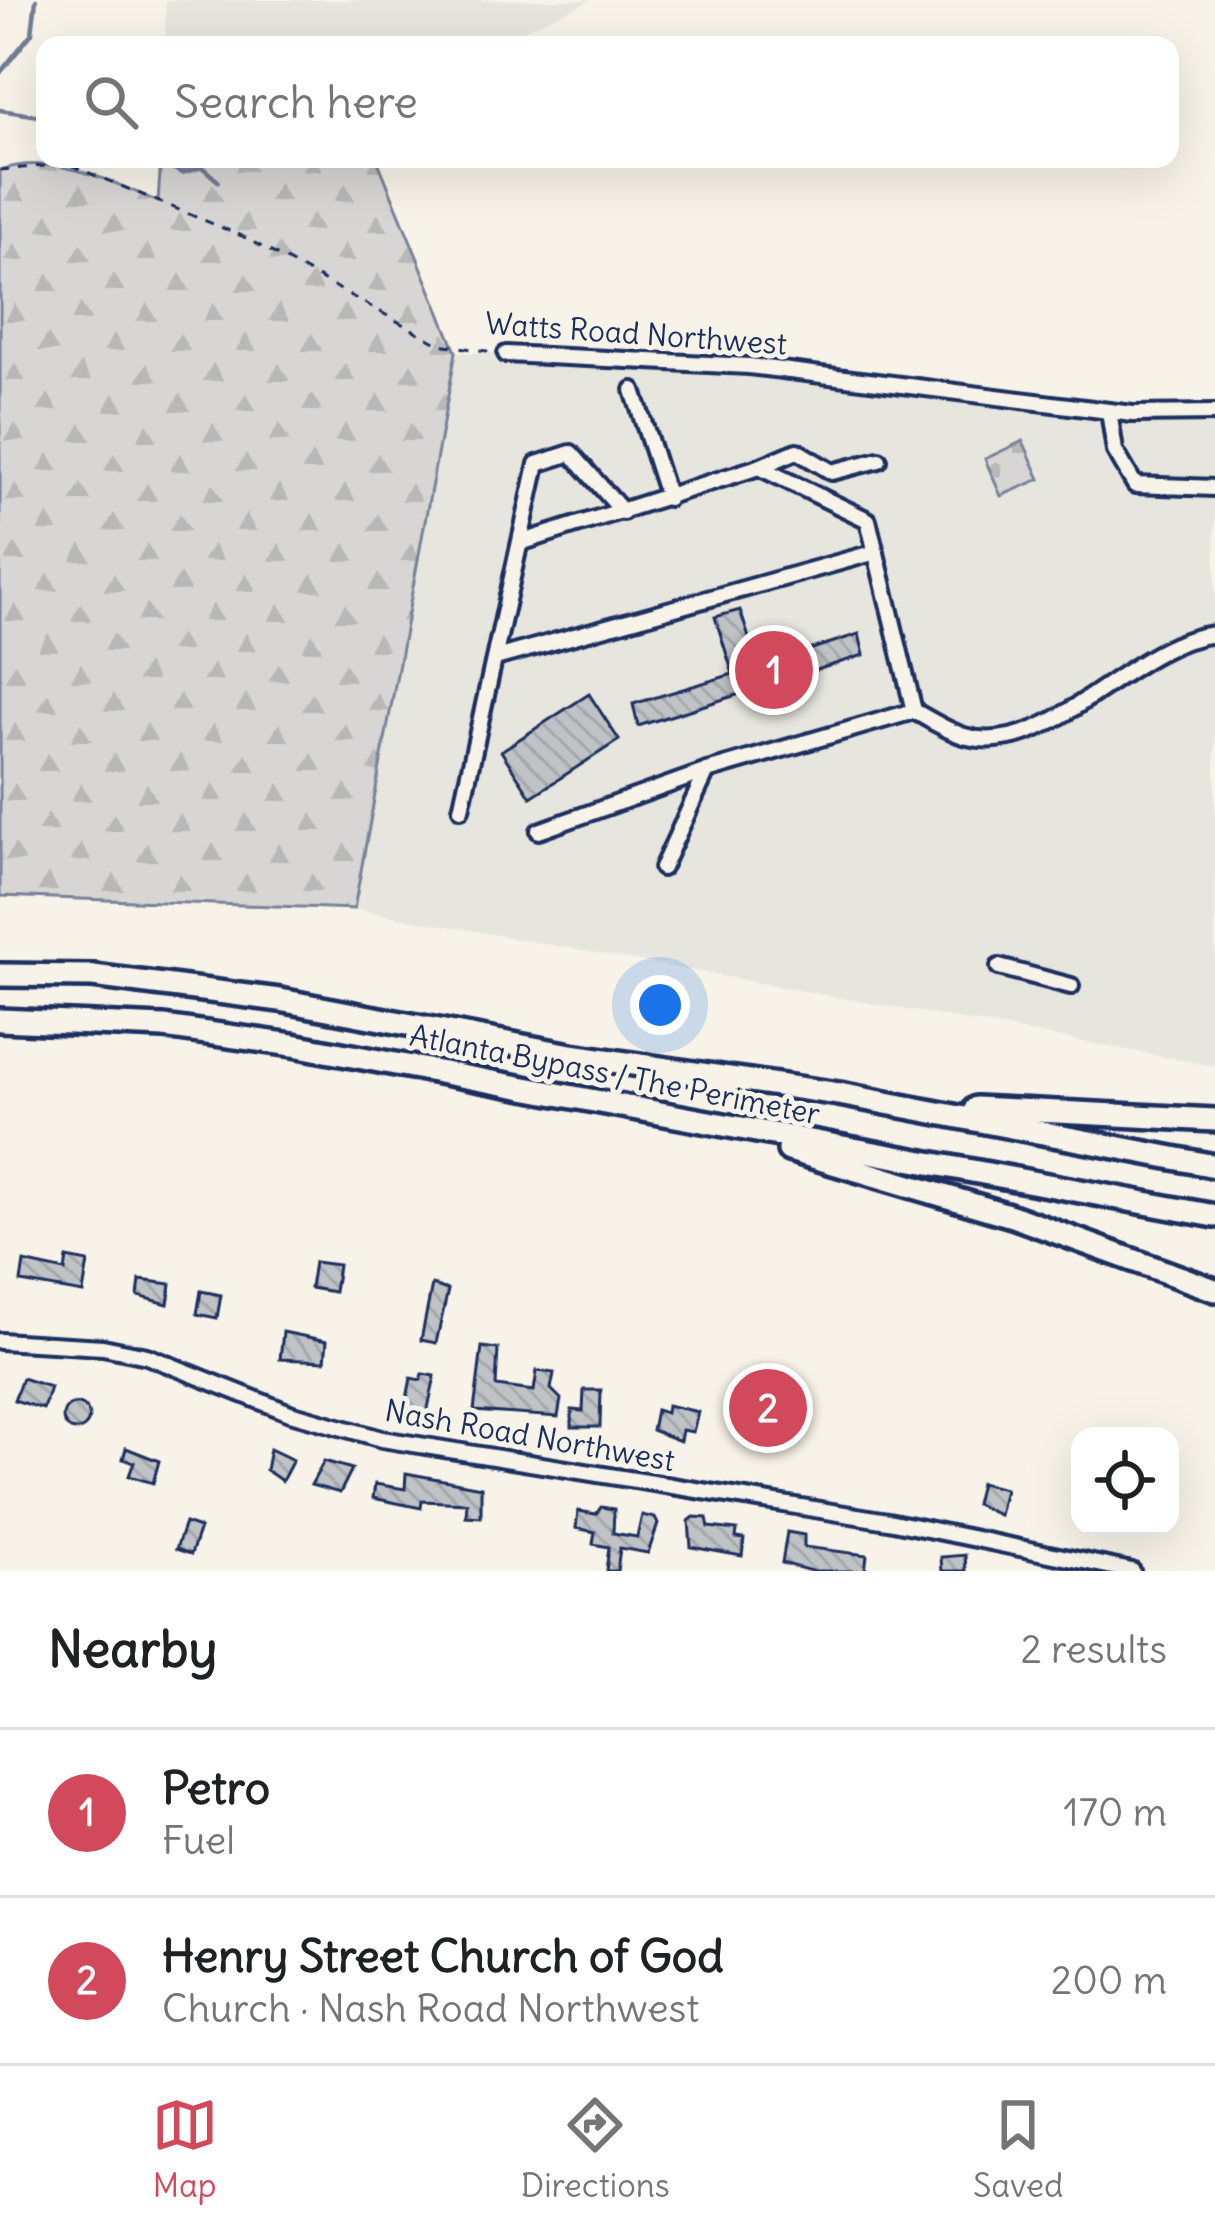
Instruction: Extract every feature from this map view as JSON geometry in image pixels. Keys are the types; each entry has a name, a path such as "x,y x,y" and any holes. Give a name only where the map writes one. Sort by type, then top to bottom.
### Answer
{"highway":[{"name":"Atlanta Bypass / The Perimeter","path":"0,976 93,976 280,1000 572,1055 839,1094 1215,1166"},
{"name":"Atlanta Bypass / The Perimeter","path":"0,1020 164,1027 228,1036 1215,1216"},
{"path":"839,1094 1037,1114 1215,1120"},
{"path":"679,1117 1012,1216 1215,1290"}],"street":[{"name":"Watts Road Northwest","path":"506,355 749,366 1101,410 1215,413"},
{"path":"633,390 668,498"},
{"path":"1101,410 1114,451 1135,485 1215,488"},
{"path":"523,542 797,452 832,472 879,460"},
{"path":"461,809 499,657 537,464 571,453 622,512"},
{"path":"759,466 868,520 914,711"},
{"path":"499,657 876,552"},
{"path":"539,831 707,771 914,711 964,736 1010,739 1064,714 1129,666 1187,637 1215,634"},
{"path":"662,868 707,771"},
{"path":"999,967 1071,986"},
{"name":"Nash Road Northwest","path":"0,1341 103,1347 147,1356 290,1413 382,1439 888,1521 1132,1571"}],"path":[{"name":"Watts Road Northwest","path":"0,170 36,167"},
{"name":"Watts Road Northwest","path":"78,168 242,236 439,344 506,355"}],"shaded area":[{"path":"166,0 591,0 510,36 165,36"},
{"path":"456,352 771,365 1024,397 1215,408 1215,1066 354,909"}],"green space":[{"path":"36,164 36,168 81,171 158,202 160,168 381,168 456,352 354,909 0,896 0,170"},
{"path":"1023,441 1040,479 1001,496 985,459"}],"building":[{"path":"740,610 758,666 859,634 864,655 638,726 633,704 733,674 715,617"},
{"path":"589,694 619,740 531,797 501,751"},
{"path":"67,1258 88,1262 83,1293 21,1282 24,1262 65,1271"},
{"path":"314,1262 338,1265 334,1292 310,1288"},
{"path":"140,1280 171,1284 168,1304 138,1296"},
{"path":"432,1285 448,1290 436,1343 421,1340"},
{"path":"201,1291 221,1295 217,1318 197,1314"},
{"path":"283,1332 327,1341 325,1361 280,1359"},
{"path":"482,1347 498,1349 496,1386 534,1391 537,1371 554,1373 551,1389 561,1399 558,1417 474,1411"},
{"path":"423,1374 435,1376 427,1413 405,1409 411,1378 421,1380"},
{"path":"22,1378 50,1387 43,1409 14,1400"},
{"path":"759,1380 784,1382 780,1429 772,1428 771,1434 758,1433 758,1425 753,1425"},
{"path":"584,1390 601,1390 600,1427 572,1427 572,1410 583,1411"},
{"path":"76,1404 89,1417 76,1430 63,1417"},
{"path":"667,1405 698,1412 693,1432 682,1430 680,1441 652,1430 656,1410 666,1413"},
{"path":"126,1448 159,1461 153,1483 129,1476 134,1462 123,1459"},
{"path":"270,1449 293,1460 282,1481 266,1470"},
{"path":"324,1461 352,1469 340,1493 311,1485"},
{"path":"406,1473 481,1487 481,1517 466,1516 467,1503 422,1501 421,1508 373,1498 375,1484 405,1489"},
{"path":"980,1483 1005,1489 999,1515 975,1504"},
{"path":"601,1507 614,1509 613,1533 637,1537 642,1515 655,1518 658,1524 648,1553 620,1548 617,1571 606,1571 609,1547 593,1544 595,1532 576,1528 578,1511 596,1514"},
{"path":"707,1518 709,1527 737,1530 736,1538 744,1539 742,1556 691,1547 689,1521"},
{"path":"185,1523 200,1528 191,1554 176,1549"},
{"path":"787,1532 804,1535 804,1547 867,1555 865,1571 811,1571 782,1563"},
{"path":"965,1555 966,1571 942,1571 941,1557"}],"waterway":[{"path":"0,73 32,33 36,0"},
{"path":"0,110 36,116"},
{"path":"172,168 182,173 199,168"},
{"path":"203,168 218,181"}],"place":[{"name":"Petro","path":"774,670"},
{"name":"Henry Street Church of God","path":"768,1408"}]}
